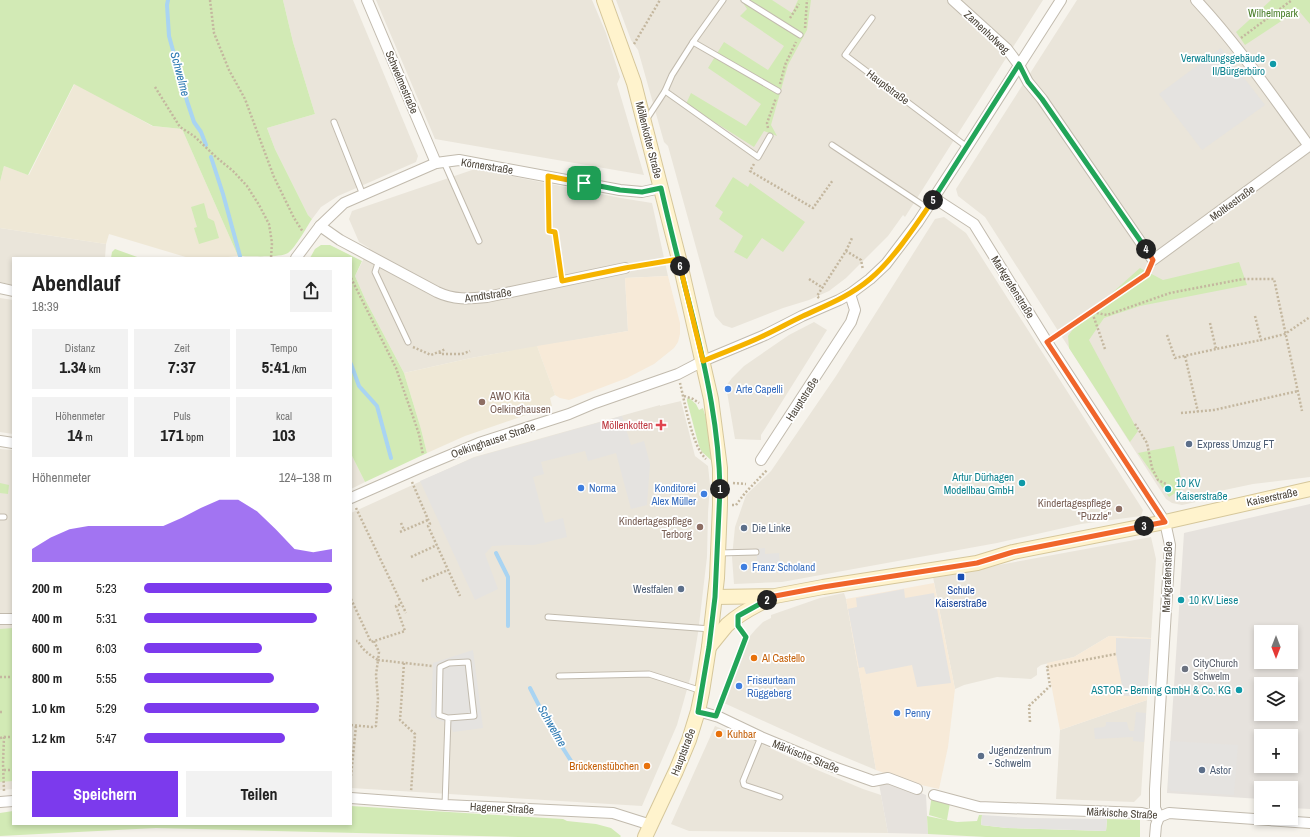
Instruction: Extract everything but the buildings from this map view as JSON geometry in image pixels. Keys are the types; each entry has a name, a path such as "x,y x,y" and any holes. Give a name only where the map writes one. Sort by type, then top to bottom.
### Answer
{"main road":[{"name":"Möllenkotter Straße","path":"604,0 634,83 679,259 703,361 711,399 720,468 720,500"},
{"name":"Kaiserstraße","path":"715,597 775,596 977,563 1013,552 1165,522 1310,489"},
{"name":"Hauptstraße","path":"648,831 676,771 689,740 698,712 709,647 715,597 720,500"},
{"path":"709,647 727,625 738,616 775,596"}],"street":[{"name":"Schwelmestraße","path":"367,0 440,163"},
{"name":"Zamenhofweg","path":"953,0 1007,49 1019,64 1028,82 1042,99 1153,260"},
{"path":"703,361 765,335 802,316 839,300 850,294 870,279 886,264 934,198 1060,0"},
{"path":"1196,0 1233,44 1309,146"},
{"name":"Moltkestraße","path":"1153,260 1309,146"},
{"name":"Körnerstraße","path":"297,257 320,226 344,203 440,163 459,160 620,190 642,192 661,188"},
{"name":"Markgrafenstraße","path":"934,198 974,224 1047,342 1165,522 1170,545 1155,790 1155,808 1159,817"},
{"name":"Arndtstraße","path":"320,226 340,240 437,292 455,299 487,297 625,268"},
{"path":"0,288 12,291"},
{"name":"Hauptstraße","path":"761,460 851,322 855,310 850,294"},
{"name":"Oelkinghauser Straße","path":"352,498 427,464 479,443 569,414 595,403 678,374 703,361"},
{"path":"0,441 12,443"},
{"path":"0,618 12,619"},
{"name":"Märkische Straße","path":"698,712 716,716 761,737 831,766 873,781 888,778 918,789"},
{"name":"Märkische Straße","path":"934,796 979,808 1142,813 1159,817 1169,813 1310,823"},
{"name":"Hagener Straße","path":"352,798 445,805 613,813 648,831"},
{"path":"1154,837 1159,817"}],"lane":[{"path":"644,121 693,42 723,0"},
{"path":"744,0 800,35"},
{"name":"Hauptstraße","path":"872,18 845,55 967,147"},
{"path":"693,42 778,91"},
{"path":"664,91 758,157 770,136"},
{"path":"334,122 363,195"},
{"path":"832,145 927,208"},
{"path":"440,163 479,241"},
{"path":"548,176 549,231"},
{"path":"379,260 375,272 408,342"},
{"path":"718,553 756,552"},
{"path":"548,617 711,629"},
{"path":"468,662 474,716 448,718 439,715 440,667 449,663 468,662"},
{"path":"560,676 649,674 702,692"},
{"path":"445,805 448,718"},
{"path":"761,737 743,781 744,785 780,797"}],"path":[{"path":"210,0 214,33 230,70 245,99 274,177 294,218 309,240"},
{"path":"625,58 660,0"},
{"path":"770,136 767,123 785,64 804,28 807,0"},
{"path":"1233,44 1292,0"},
{"path":"786,26 799,4"},
{"path":"155,87 180,127 194,136 233,171 247,186 269,224 272,243 271,257"},
{"path":"758,157 750,171 813,208 833,180"},
{"path":"549,231 555,232 562,281"},
{"path":"817,296 846,251 852,238"},
{"path":"846,251 861,260 863,272 870,279"},
{"path":"625,268 679,259"},
{"path":"1047,342 1147,274 1153,260"},
{"path":"809,279 823,288"},
{"path":"1092,312 1107,314 1170,293 1244,279 1274,279 1302,411"},
{"path":"352,280 396,368 419,434 427,464"},
{"path":"1092,312 1105,349"},
{"path":"1256,316 1261,340"},
{"path":"1167,335 1175,358 1285,334 1310,317"},
{"path":"1210,323 1216,349"},
{"path":"408,342 412,347 431,355 446,349"},
{"path":"440,352 440,354 462,354 470,351"},
{"path":"1185,356 1198,412"},
{"path":"678,374 696,444 700,454 711,466 720,468"},
{"path":"1181,414 1214,410 1298,391"},
{"path":"1136,424 1147,443 1152,468 1158,480 1166,484"},
{"path":"720,500 736,505 745,493 767,470 761,460"},
{"path":"408,473 430,524 428,526 460,596"},
{"path":"352,500 406,612"},
{"path":"400,532 428,520"},
{"path":"401,523 404,530"},
{"path":"411,557 437,545"},
{"path":"422,581 448,570"},
{"path":"352,601 371,642 405,631 396,606 402,604"},
{"path":"716,716 746,637 738,626 738,616"},
{"path":"356,641 358,641 365,651 378,660 440,667"},
{"path":"352,726 376,726 378,699 376,676 380,652 374,641"},
{"path":"1030,722 1029,706 1050,686 1047,667 1116,654"},
{"path":"404,663 400,720 415,734 411,802"},
{"path":"0,676 12,677"},
{"path":"352,766 356,726"},
{"path":"4,737 3,763 6,801"},
{"path":"0,738 12,737"},
{"path":"4,770 12,770"}],"shaded area":[{"path":"283,0 353,0 418,156 416,162 338,196 321,207 312,219 308,215 275,149 267,128 315,114 293,42"},
{"path":"376,0 592,0 606,33 620,77 617,84 644,175 435,139"},
{"path":"616,0 1043,0 905,217 903,215 888,236 846,278 829,291 809,300 783,308 732,328 723,325 715,316 668,146 664,142 638,50 631,40"},
{"path":"1077,0 1310,0 1310,477 1253,484 1215,492 1196,502 1182,505 1172,503 1166,499 985,217 958,196 956,189"},
{"path":"1221,48 1265,105 1202,150 1159,94"},
{"path":"75,83 152,126 182,129 238,256 186,257 109,234 106,244 0,228 0,182 4,166 29,175"},
{"path":"475,169 652,203 668,276 625,278 628,331 471,358 404,373 366,301 355,276 369,248 359,242 349,219 352,211"},
{"path":"944,217 966,233 1143,510 1141,516 1081,524 997,543 782,582 734,584 732,557 735,527 746,495 771,471 836,376 935,219"},
{"path":"0,228 106,244 105,257 12,257 12,285 0,282"},
{"path":"668,276 680,323 680,334 678,342 674,348 654,364 627,378 569,400 555,395 537,346 628,331 625,278"},
{"path":"0,298 12,300 12,434 0,432"},
{"path":"814,322 827,330 761,435 761,440 735,439 726,386 744,366 789,335"},
{"name":"AWO Kita Oelkinghausen","path":"537,346 555,395 550,398 552,406 465,436 427,453 404,373 471,358"},
{"path":"681,401 695,456 708,466 710,485 707,557 698,633 691,675 677,725 642,806 352,788 352,513 474,457"},
{"path":"622,416 631,445 644,441 650,464 647,505 631,509 616,453 588,461 585,451 541,462 544,474 533,477 545,523 563,518 567,537 534,545 492,546 485,554 498,589 475,600 420,481 473,458"},
{"path":"0,449 12,450 12,789 0,790"},
{"path":"352,456 365,482 352,488"},
{"path":"1310,504 1310,809 1298,808 1298,781 1254,781 1254,799 1167,793 1184,533"},
{"path":"1151,537 1156,559 1151,638 1109,636 1074,657 1041,665 1037,668 1037,675 1031,679 997,677 964,685 955,689 933,577"},
{"path":"765,548 765,554 779,553 780,566 758,568 756,549"},
{"path":"934,583 955,689 948,747 939,789 908,782 876,770 846,599"},
{"name":"Penny","path":"904,589 905,598 934,593 951,683 917,687 912,665 866,674 864,667 859,668 848,609 857,607 856,598"},
{"path":"844,593 876,770 823,748 724,703 750,636 763,622 771,618 771,615 820,598"},
{"path":"1109,636 1151,638 1147,700 1060,730 1047,663 1074,657"},
{"path":"1116,638 1151,639 1147,696 1124,696 1116,654"},
{"path":"473,650 483,728 453,732 450,724 431,717 433,663"},
{"path":"1147,700 1141,795 1134,802 1056,799 1060,730"},
{"path":"1136,712 1146,713 1144,742 1133,741 1133,737 1095,739 1094,728 1104,727 1106,722 1127,722 1130,731 1134,731"},
{"path":"715,726 732,733 734,731 815,769 881,795 888,833 689,831 671,824"},
{"name":"Astor","path":"1170,741 1238,745 1234,795 1171,791 1168,787"},
{"path":"890,781 926,795 928,834 888,833 879,784"},
{"path":"982,815 1030,818 1107,819 1106,831 1007,828 981,825"}],"green space":[{"path":"0,0 283,0 293,42 315,114 267,128 275,149 308,215 312,219 301,237 288,253 279,256 238,256 182,129 153,126 74,84 28,175 4,166 0,182"},
{"path":"741,0 772,0 792,13 798,0 811,0 807,30 788,65 771,125 777,136 764,131 754,147 686,104 691,93 746,126 761,104 708,68 724,42 768,70 784,46 740,16 747,9"},
{"name":"Wilhelmpark","path":"1271,0 1310,0 1310,24 1298,10 1245,45 1236,32"},
{"path":"733,177 748,187 750,183 805,222 783,252 762,238 747,259 734,252 743,236 719,219 723,212 715,206"},
{"path":"204,203 208,218 214,221 219,238 199,244 194,228 197,227 191,207"},
{"path":"321,245 330,245 362,261 355,276 366,301 404,373 427,453 365,482 352,456 352,257 311,257 315,249"},
{"path":"115,249 137,257 111,257 112,252"},
{"path":"1239,262 1247,285 1140,306 1104,318 1089,340 1138,431 1130,442 1069,348 1068,336 1076,325 1140,268 1163,280"},
{"path":"689,398 696,404 699,410 703,408 708,425 712,461 702,452 699,446 687,401"},
{"path":"1174,446 1183,488 1169,497 1138,453"},
{"path":"0,483 9,485 8,494 0,493"},
{"path":"12,628 12,781 0,782 0,629"},
{"path":"932,794 951,797 947,820 957,822 977,821 979,815 982,815 981,825 1007,828 1106,831 1107,819 1140,820 1140,837 986,837 928,834 927,816 946,820 929,815"},
{"path":"352,806 563,819 567,821 596,824 611,828 621,836 519,837 156,828 0,836 0,813 12,811 12,825 352,825"}],"waterway":[{"name":"Schwelme","path":"168,0 169,36 194,122 201,132 206,145"},
{"name":"Schwelme","path":"211,157 240,256"},
{"name":"Schwelme","path":"352,367 359,386 377,406 391,458"},
{"name":"Schwelme","path":"496,553 508,577 508,626"},
{"name":"Schwelme","path":"530,688 552,731 573,764"}],"place":[{"name":"Verwaltungsgebäude II/Bürgerbüro","path":"1273,64"},
{"name":"Arte Capelli","path":"728,389"},
{"name":"AWO Kita Oelkinghausen","path":"482,402"},
{"name":"Möllenkotten","path":"661,425"},
{"name":"Express Umzug FT","path":"1189,444"},
{"name":"Artur Dürhagen Modellbau GmbH","path":"1022,483"},
{"name":"Norma","path":"581,488"},
{"name":"10 KV Kaiserstraße","path":"1168,489"},
{"name":"Konditorei Alex Müller","path":"704,494"},
{"name":"Kindertagespflege \"Puzzle\"","path":"1119,509"},
{"name":"Kindertagespflege Terborg","path":"700,527"},
{"name":"Die Linke","path":"744,528"},
{"name":"Franz Scholand","path":"744,567"},
{"name":"Schule Kaiserstraße","path":"961,577"},
{"name":"Westfalen","path":"681,589"},
{"name":"10 KV Liese","path":"1181,600"},
{"name":"Al Castello","path":"754,658"},
{"name":"CityChurch Schwelm","path":"1185,669"},
{"name":"Friseurteam Rüggeberg","path":"739,686"},
{"name":"ASTOR - Berning GmbH & Co. KG","path":"1239,690"},
{"name":"Penny","path":"897,713"},
{"name":"Kuhbar","path":"719,734"},
{"name":"Jugendzentrum - Schwelm","path":"981,756"},
{"name":"Brückenstübchen","path":"647,766"},
{"name":"Astor","path":"1202,770"}],"route":[{"path":"584,183 548,176 549,231 555,232 562,281 679,259 686,290 696,328 703,361 765,335 802,316 839,300 850,294 876,274 886,264 918,222 1019,64 1028,82 1042,99 1153,260 1147,274 1047,342 1165,522 1013,552 977,563 775,596 738,616 738,626 746,637 716,716 698,712 709,647 715,597 721,495 719,452 711,399 696,328 679,259 661,188 642,192 620,190 584,183"}]}
